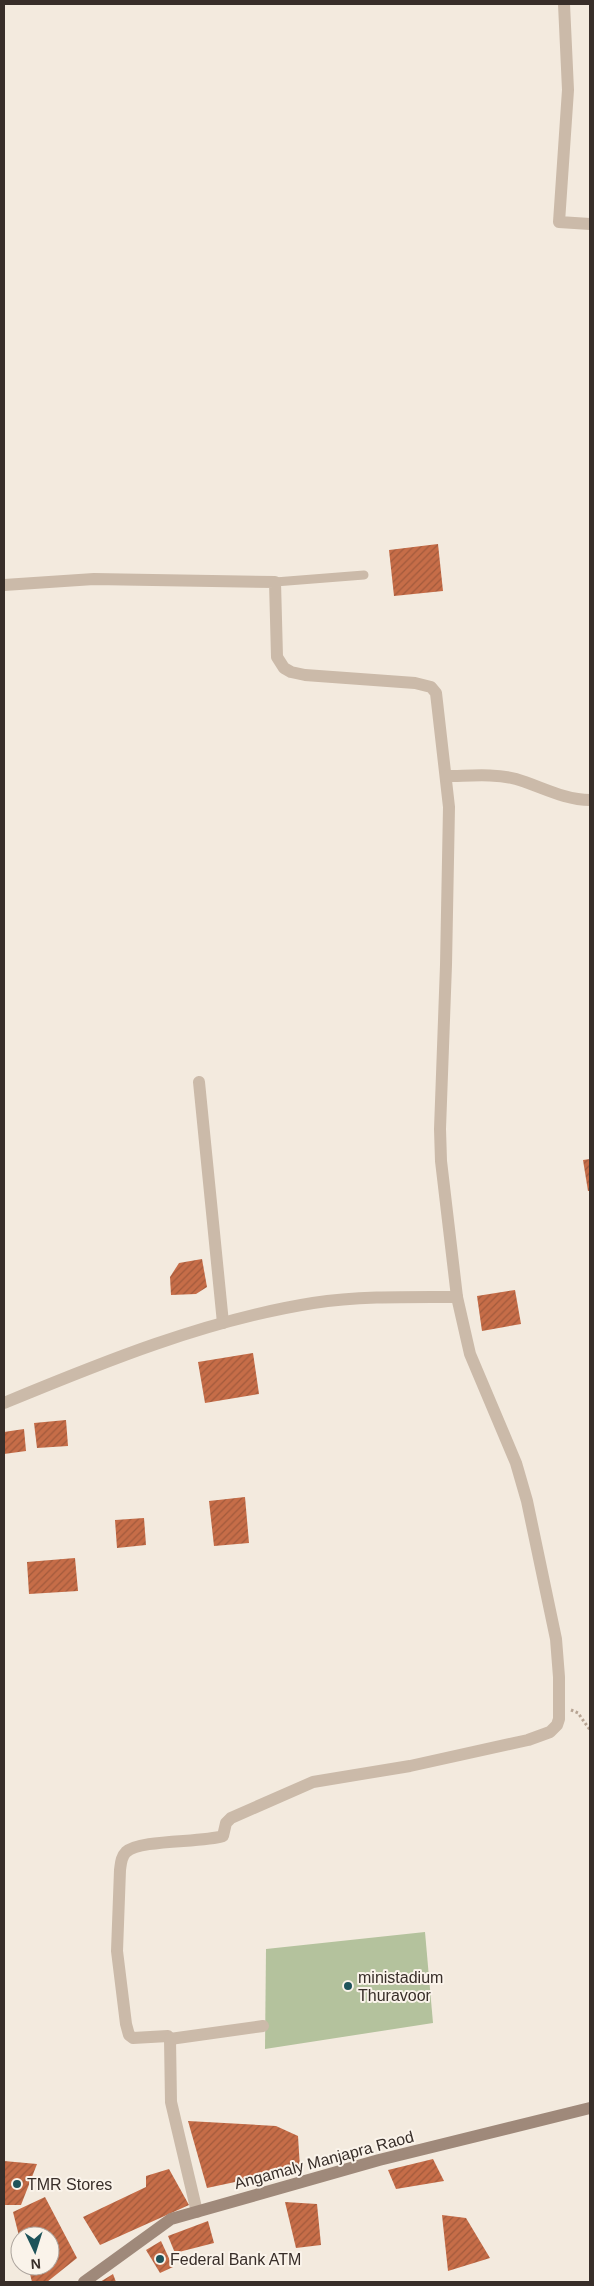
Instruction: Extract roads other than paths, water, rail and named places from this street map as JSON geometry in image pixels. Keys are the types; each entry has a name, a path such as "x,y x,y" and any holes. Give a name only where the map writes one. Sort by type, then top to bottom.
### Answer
{"main road":[{"name":"Angamaly Manjapra Raod","path":"84,2282 171,2219 379,2160 590,2108"}],"street":[{"path":"564,4 568,90 559,222 590,224"},
{"path":"4,585 94,579 275,582 277,657 284,668 291,672 305,675 405,682 431,687 436,693 449,807 440,1129 441,1161 457,1297 468,1348 516,1463 532,1523 556,1639 559,1677 559,1719 557,1725 550,1732 492,1749 410,1766 313,1782 230,1818 226,1823 223,1836 132,1848 125,1853 120,1870 117,1951 119,1984 126,2024 130,2035 133,2038 168,2036 170,2039 262,2026"},
{"path":"446,776 500,776 515,779 564,796 590,800"},
{"path":"199,1082 223,1323"},
{"path":"4,1403 155,1344 223,1323 312,1303 343,1300 457,1297"},
{"path":"170,2039 171,2102 197,2212"}],"lane":[{"path":"275,582 364,575"}],"place":[{"name":"ministadium Thuravoor","path":"348,1986"},
{"name":"TMR Stores","path":"17,2184"},
{"name":"Federal Bank ATM","path":"160,2259"}]}
